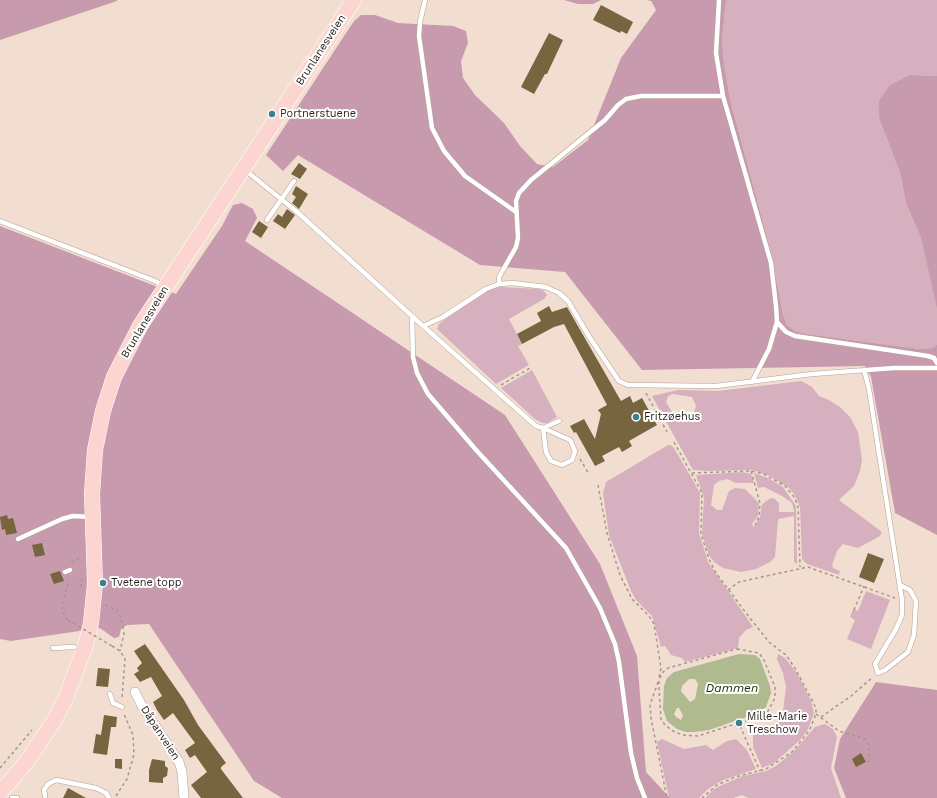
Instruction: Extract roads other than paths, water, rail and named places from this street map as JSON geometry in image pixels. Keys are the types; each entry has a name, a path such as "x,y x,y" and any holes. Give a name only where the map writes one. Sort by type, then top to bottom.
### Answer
{"main road":[{"name":"Brunlanesveien","path":"0,793 15,777 45,738 65,700 86,644 94,602 95,584 92,494 95,450 108,394 126,352 165,287 354,0"},
{"name":"Brunlanesveien","path":"0,777 28,746 68,691"}],"street":[{"name":"Dåpanveien","path":"135,692 142,706 179,762 182,772 184,798"}],"lane":[{"path":"425,0 420,22 419,36 432,128 444,151 465,176 516,212"},
{"path":"720,0 716,53 723,96 771,263 777,322 769,349 752,382"},
{"path":"499,284 499,277 516,247 518,238 516,201 519,194 531,180 605,120 626,99 641,96 723,96"},
{"path":"244,168 536,426 543,428 570,440 575,453 572,460 565,464 558,465 551,461 546,452 543,428"},
{"path":"267,220 294,181"},
{"path":"0,221 155,281 165,287"},
{"path":"423,326 443,318 486,289 499,284 512,283 546,287 559,293 568,301 590,338 619,381 628,385 716,386 812,374 894,368 937,368"},
{"path":"412,317 414,362 417,373 428,394 477,451 566,548 600,608 615,644 620,662 631,753 637,778 645,798"},
{"path":"777,322 786,332 795,336 928,356 934,358 937,363"},
{"path":"864,370 869,389 902,600 902,615 896,629 875,664 878,672 885,670 908,652 914,635 916,601 910,590 900,585"},
{"path":"543,428 559,421"},
{"path":"18,540 62,519 73,516 92,517"},
{"path":"53,648 74,647"},
{"path":"110,694 113,703 122,707"},
{"path":"45,796 44,790 48,784 56,780 96,788 101,790 109,798"},
{"path":"12,798 17,798"}],"water":[{"name":"Dammen","path":"739,654 755,655 760,659 770,686 771,693 766,707 758,713 709,730 686,732 677,729 667,721 663,709 664,686 667,678 674,672","holes":["689,679 695,679 698,684 695,699 690,702 681,691 682,686","677,708 679,708 683,715 681,720 674,714"]}],"place":[{"name":"Portnerstuene","path":"272,114"},
{"name":"Fritzøehus","path":"636,417"},
{"name":"Tvetene topp","path":"103,583"},
{"name":"Mille-Marie Treschow","path":"739,723"}]}
